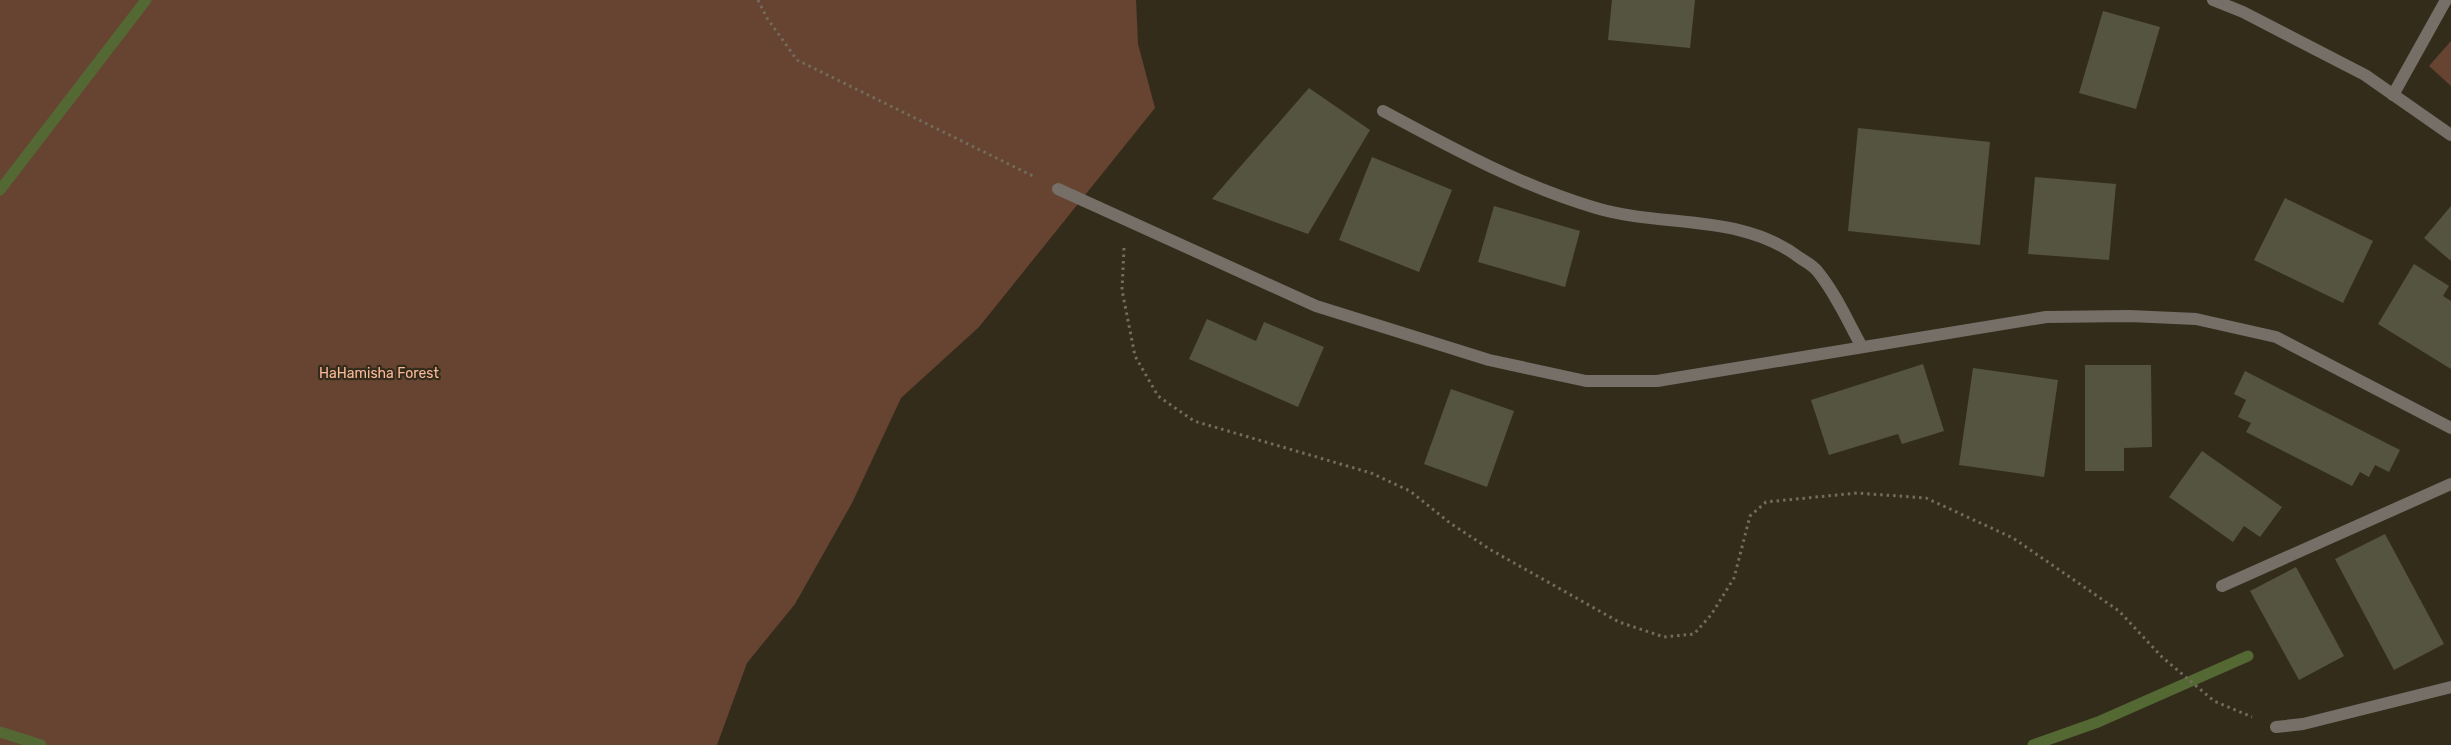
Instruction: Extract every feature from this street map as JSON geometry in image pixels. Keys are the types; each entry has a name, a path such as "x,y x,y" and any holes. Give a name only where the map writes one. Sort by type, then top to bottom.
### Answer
{"street":[{"path":"2213,0 2243,12 2364,75 2451,135"},
{"path":"2393,95 2446,0"},
{"path":"1382,112 1473,158 1552,194 1599,209 1666,221 1733,228 1759,234 1793,252 1817,271 1837,300 1862,348"},
{"path":"1058,189 1316,306 1489,360 1586,381 1657,381 2046,317 2130,316 2196,319 2276,337 2451,428"},
{"path":"2222,586 2451,484"},
{"path":"2276,727 2303,724 2451,687"}],"path":[{"path":"758,0 767,18 798,60 1058,189"},
{"path":"1125,219 1122,290 1135,356 1158,396 1194,421 1371,473 1410,491 1450,523 1491,550 1539,579 1619,622 1664,637 1694,634 1712,615 1734,578 1750,516 1766,502 1857,492 1926,498 2013,538 2119,611 2162,657 2214,701 2276,727"}],"green space":[{"name":"HaHamisha Forest","path":"0,0 1136,0 1138,44 1155,108 979,327 901,398 852,503 795,604 747,663 717,745 0,745"},
{"path":"2451,41 2451,86 2429,66"}],"building":[{"path":"1612,0 1695,0 1690,48 1608,40"},
{"path":"2103,11 2160,27 2136,109 2079,93"},
{"path":"1309,88 1370,130 1308,234 1212,199"},
{"path":"1858,128 1990,142 1980,245 1848,231"},
{"path":"1372,157 1452,190 1419,272 1339,240"},
{"path":"2035,177 2116,184 2109,260 2028,254"},
{"path":"2285,198 2373,241 2343,303 2254,260"},
{"path":"1494,206 1580,231 1565,287 1478,262"},
{"path":"2451,206 2451,261 2424,238"},
{"path":"2414,264 2449,286 2443,296 2451,301 2451,369 2378,324"},
{"path":"1207,319 1256,341 1264,322 1324,347 1298,407 1189,359"},
{"path":"1923,364 1944,431 1902,444 1898,434 1829,455 1811,400"},
{"path":"2085,365 2151,365 2152,447 2124,448 2124,471 2085,471"},
{"path":"1973,368 2058,380 2044,477 1959,465"},
{"path":"2245,371 2400,450 2389,472 2375,465 2369,477 2360,472 2352,486 2246,432 2251,423 2238,417 2246,400 2234,394"},
{"path":"1451,389 1514,411 1487,487 1424,464"},
{"path":"2202,451 2282,507 2260,537 2244,526 2233,542 2169,497"},
{"path":"2385,534 2444,644 2394,670 2335,559"},
{"path":"2296,567 2344,656 2299,680 2250,591"}],"waterway":[{"path":"0,190 146,0"},
{"path":"2033,745 2098,722 2248,656"},
{"path":"0,732 41,745"}]}
